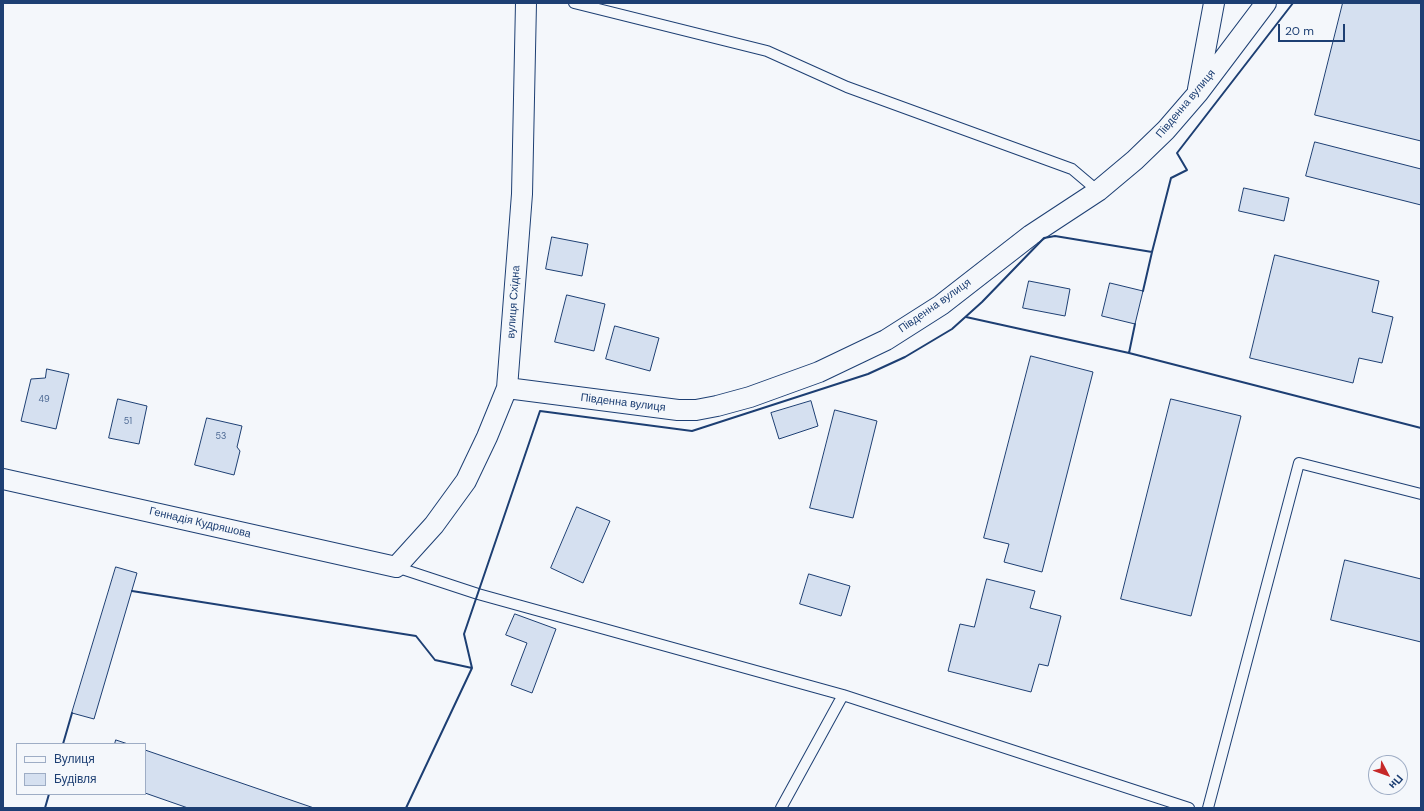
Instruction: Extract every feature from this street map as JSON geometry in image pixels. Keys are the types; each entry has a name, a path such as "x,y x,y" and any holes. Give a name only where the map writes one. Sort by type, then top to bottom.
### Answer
{"street":[{"name":"вулиця Східна","path":"396,567 434,525 466,481 487,437 507,388 522,194 526,3"},
{"path":"1198,93 1214,3"},
{"name":"Південна вулиця","path":"507,388 678,410 696,410 750,397 820,372 886,340 941,306 1031,235 1098,191 1135,160 1166,130 1198,93 1266,3"},
{"name":"Геннадія Кудряшова","path":"3,479 396,567"}],"lane":[{"path":"574,3 767,51 847,87 1072,169 1098,191"},
{"path":"1208,808 1299,463 1421,494"},
{"path":"396,567 478,594 843,695 1172,805 1189,808"},
{"path":"781,808 843,695"}],"building":[{"path":"1343,3 1421,3 1421,141 1315,115"},
{"path":"1315,142 1421,169 1421,205 1306,176"},
{"path":"1244,188 1289,198 1284,221 1239,211"},
{"path":"552,237 588,244 582,276 546,269"},
{"path":"1275,255 1379,281 1372,312 1393,317 1382,363 1359,358 1353,383 1250,358"},
{"path":"1029,281 1070,289 1065,316 1023,308"},
{"path":"1110,283 1143,291 1135,324 1102,316"},
{"path":"567,295 605,304 594,351 555,342"},
{"path":"615,326 659,338 650,371 606,359"},
{"path":"1031,356 1093,372 1042,572 1004,562 1009,544 984,538"},
{"path":"47,369 69,374 56,429 21,421 31,379 45,378"},
{"path":"118,399 147,406 139,444 109,438"},
{"path":"1171,399 1241,416 1191,616 1121,599"},
{"path":"811,401 818,426 779,439 771,413"},
{"path":"835,410 877,421 853,518 810,508"},
{"path":"207,418 242,426 237,447 240,451 234,475 195,465"},
{"path":"577,507 610,521 583,583 551,568"},
{"path":"1345,560 1421,579 1421,642 1331,620"},
{"path":"116,567 137,573 94,719 72,713"},
{"path":"809,574 850,586 841,616 800,604"},
{"path":"987,579 1035,591 1030,608 1061,616 1048,666 1039,664 1031,692 948,671 960,624 974,627"},
{"path":"515,614 556,629 532,693 511,685 527,643 506,635"},
{"path":"116,740 125,743 115,743"},
{"path":"146,750 314,808 188,808 146,793"}],"wall":[{"path":"406,808 472,668 464,634 540,411 692,431 868,374 905,357 952,329 982,302 1044,238 1055,236 1152,252 1171,178 1187,170 1177,153 1293,3"},
{"path":"1143,291 1152,252"},
{"path":"966,317 1129,353 1421,428"},
{"path":"1129,353 1135,324"},
{"path":"132,591 416,636 435,660 472,668"},
{"path":"63,743 72,713"},
{"path":"45,808 49,795"}]}
